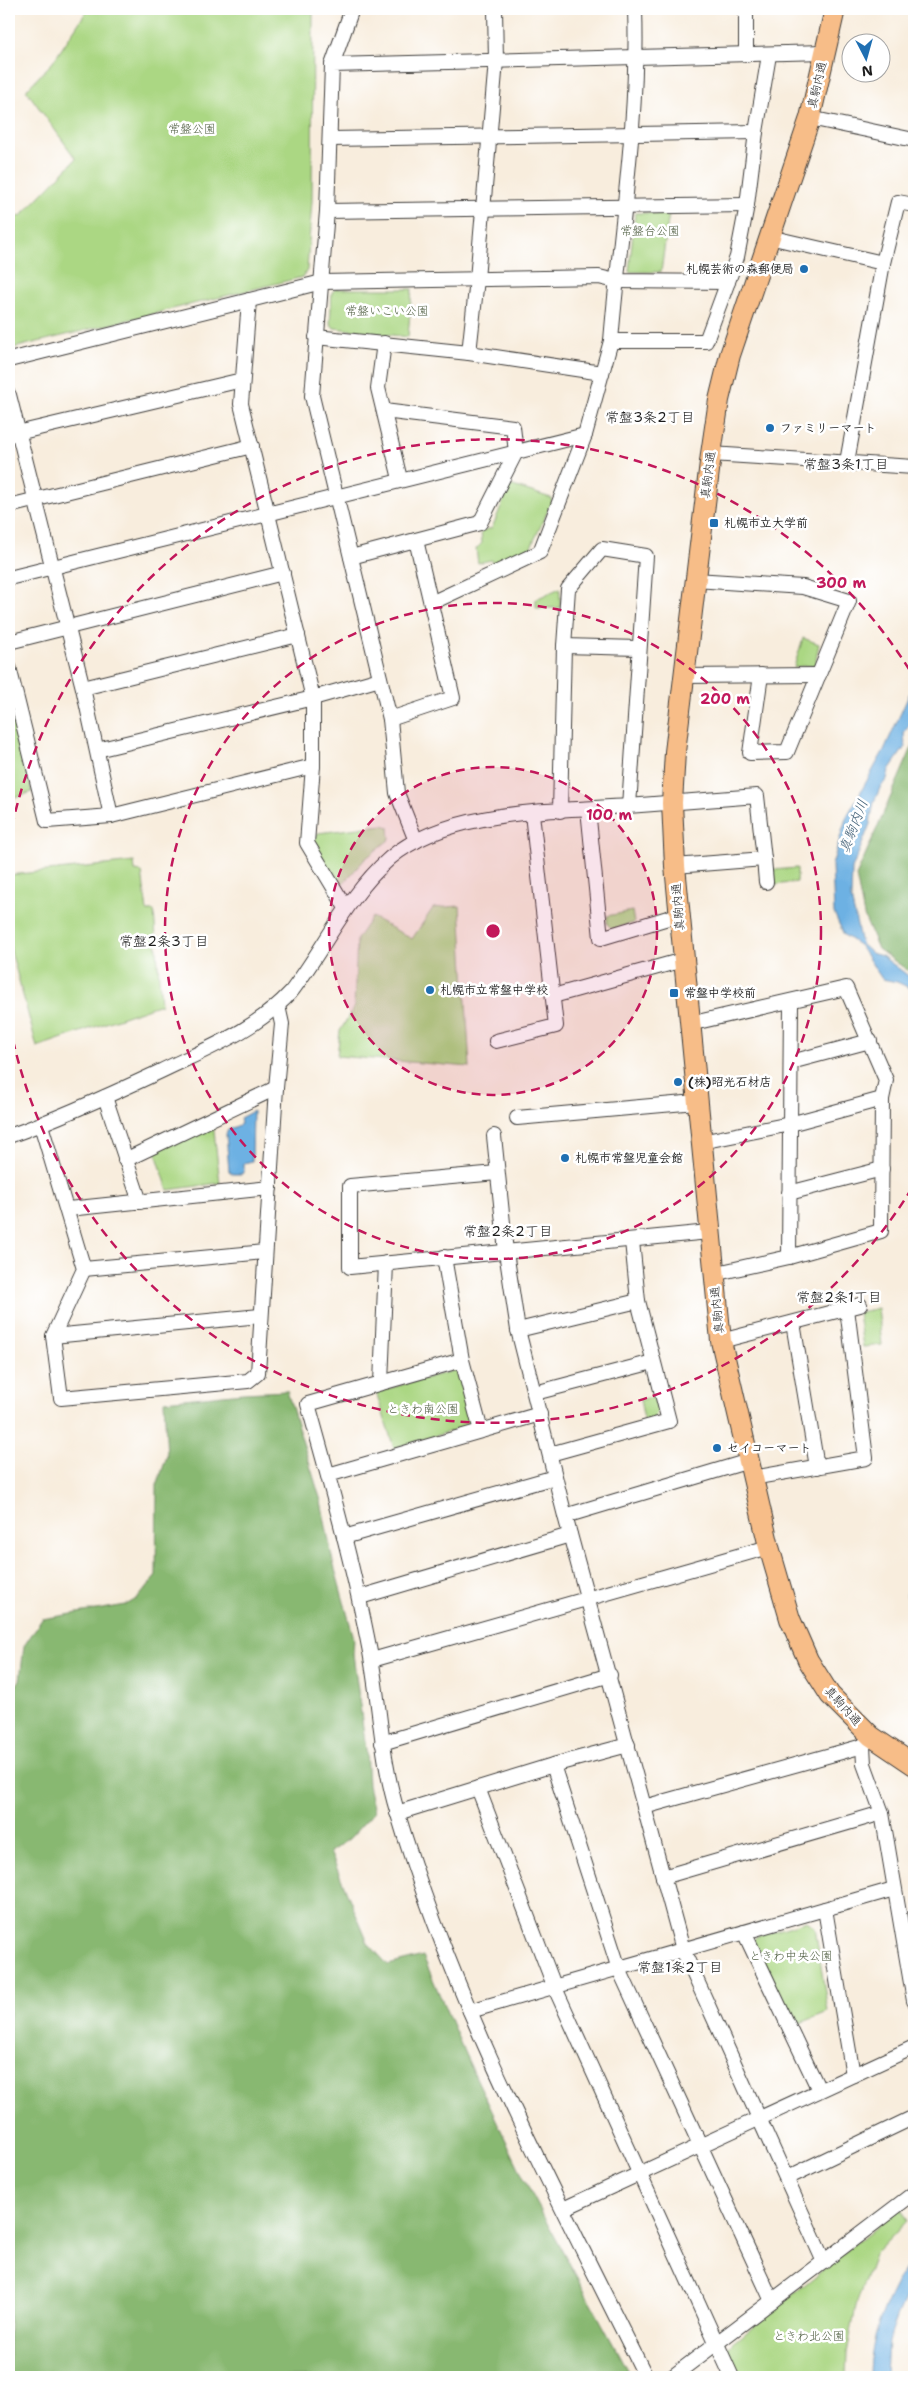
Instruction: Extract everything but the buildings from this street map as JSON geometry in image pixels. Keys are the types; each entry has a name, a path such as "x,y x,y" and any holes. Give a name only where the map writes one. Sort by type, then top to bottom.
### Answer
{"highway":[{"name":"真駒内通","path":"835,9 810,118 730,355 720,400 710,454 683,676 672,803 678,915 720,1341 770,1547 790,1619 808,1660 830,1695 867,1741 914,1765"}],"street":[{"path":"352,9 332,65 327,211 312,396 390,719 397,793 416,841"},
{"path":"469,353 478,279 496,61 495,9"},
{"path":"431,603 540,552 585,435 611,341 632,133 637,58 635,9"},
{"path":"746,9 746,56"},
{"path":"332,65 746,56 824,52"},
{"path":"611,341 706,341 737,257 747,205 756,132 769,55"},
{"path":"810,118 914,140"},
{"path":"330,139 756,132"},
{"path":"847,462 883,263 898,202 914,205"},
{"path":"327,211 747,205"},
{"path":"769,237 883,263"},
{"path":"9,360 322,282 599,277 616,281 728,282"},
{"path":"249,300 241,404 313,698 312,766 307,843 346,908"},
{"path":"316,337 469,353 602,373"},
{"path":"384,343 378,388 400,479"},
{"path":"14,434 242,380"},
{"path":"9,395 14,434 35,500 68,627 111,816"},
{"path":"351,557 480,523 516,452 513,427 384,412"},
{"path":"9,578 268,514 400,479 585,435"},
{"path":"9,506 252,446"},
{"path":"710,454 914,467"},
{"path":"390,719 453,698 416,540"},
{"path":"560,811 564,646 568,589 602,549 646,556 638,648 629,806"},
{"path":"9,642 283,573"},
{"path":"696,580 803,587 849,601 787,752 750,753 761,675"},
{"path":"83,688 298,635"},
{"path":"564,646 638,648"},
{"path":"9,667 47,820 111,816 312,766"},
{"path":"683,676 819,674"},
{"path":"97,750 313,698 380,679"},
{"path":"9,1136 41,1125 105,1097 244,1032 278,1006 310,967 346,908 366,882 392,857 416,841 463,824 487,818 560,811 757,796 766,882"},
{"path":"588,809 601,938 678,915"},
{"path":"496,1041 556,1026 532,814"},
{"path":"675,866 764,859"},
{"path":"553,996 683,960"},
{"path":"689,1024 846,988 886,1080 882,1099 881,1231 789,1257 713,1274"},
{"path":"789,1257 791,1002"},
{"path":"41,1125 68,1209 84,1270 53,1336 61,1398 248,1381 258,1374 264,1252 282,1024 278,1006"},
{"path":"790,1062 870,1041"},
{"path":"125,1160 276,1088"},
{"path":"105,1097 140,1202"},
{"path":"701,1142 790,1124 882,1099"},
{"path":"517,1118 696,1102"},
{"path":"494,1136 506,1252 518,1330 570,1535 610,1675 683,1950 824,2262"},
{"path":"789,1193 882,1169"},
{"path":"497,1173 350,1186 350,1267 709,1232"},
{"path":"68,1209 270,1188"},
{"path":"550,1454 669,1421 652,1362 638,1301 632,1240"},
{"path":"84,1270 264,1252"},
{"path":"444,1257 462,1360 481,1431"},
{"path":"381,1383 386,1263"},
{"path":"518,1330 638,1301"},
{"path":"565,1516 751,1470 817,1467 866,1458 854,1307 720,1341"},
{"path":"53,1336 260,1316"},
{"path":"793,1324 817,1467"},
{"path":"462,1360 308,1404 360,1597 372,1660 385,1770 420,1883 470,2011 563,2209 646,2377"},
{"path":"535,1393 652,1362"},
{"path":"328,1474 540,1414"},
{"path":"344,1537 555,1477"},
{"path":"360,1597 570,1535"},
{"path":"372,1660 770,1547"},
{"path":"382,1743 610,1675"},
{"path":"644,1807 867,1741 864,1764 882,1813 914,2001"},
{"path":"397,1813 628,1745"},
{"path":"553,1766 619,1969 772,2301"},
{"path":"478,1788 555,1988 732,2377"},
{"path":"663,1877 882,1813"},
{"path":"470,2011 894,1889"},
{"path":"825,1908 853,2075"},
{"path":"744,1932 819,2090"},
{"path":"563,2209 914,2047"},
{"path":"787,2178 914,2117"},
{"path":"672,2377 914,2193"}],"green space":[{"name":"常盤公園","path":"88,9 287,9 313,13 312,201 307,270 303,277 9,349 9,219 22,215 76,159 26,90 53,62"},
{"name":"常盤台公園","path":"635,213 669,213 661,272 629,272"},
{"name":"常盤いこい公園","path":"336,289 412,289 408,337 334,328 330,323 332,292"},
{"path":"510,485 551,498 552,502 530,549 495,565 491,560 478,563 476,549 482,543 481,531 492,528"},
{"path":"560,588 560,608 536,608 536,599"},
{"path":"803,638 819,644 815,665 794,667"},
{"path":"9,701 32,792 9,800"},
{"path":"914,743 914,975 878,949 864,916 856,876"},
{"path":"383,825 389,827 390,839 365,859 339,888 313,840 318,833"},
{"path":"134,862 135,871 142,872 147,911 154,911 161,1004 37,1047 9,944 9,875"},
{"path":"797,868 797,882 775,885 773,870"},
{"path":"460,906 470,1067 337,1056 340,1031 354,1008 357,939 372,917 412,939 433,908"},
{"path":"632,911 634,923 612,929 607,924 607,916"},
{"path":"213,1123 220,1183 168,1190 155,1150"},
{"path":"878,1308 882,1345 863,1347 858,1313"},
{"name":"ときわ南公園","path":"459,1369 472,1425 394,1448 376,1392"},
{"path":"287,1391 321,1501 333,1562 354,1638 353,1654 366,1749 368,1785 374,1812 349,1839 330,1852 368,1943 388,1965 423,1956 465,2054 528,2187 631,2377 9,2377 9,1696 20,1680 24,1646 42,1619 126,1605 138,1598 156,1576 157,1485 167,1456 164,1401 243,1393"},
{"path":"656,1396 659,1409 654,1418 644,1420 640,1400"},
{"name":"ときわ中央公園","path":"807,1921 815,1927 828,2012 793,2026 752,1941 756,1937"},
{"name":"ときわ北公園","path":"901,2206 907,2221 874,2255 857,2302 847,2353 846,2377 738,2377 725,2350"}],"water":[{"name":"真駒内川","path":"914,684 914,718 904,733 905,747 889,770 887,779 880,788 874,802 870,824 852,869 851,898 861,944 871,953 882,956 914,980 914,990 897,982 882,979 860,946 844,935 834,913 832,865 846,818 884,750"},
{"path":"253,1111 252,1161 244,1163 242,1174 233,1174 229,1171 226,1134 228,1130 241,1124 240,1118"},
{"path":"914,1487 914,1668 911,1668 907,1657 911,1641 912,1614 907,1596 907,1579 912,1563 910,1545 913,1520 911,1499"},
{"path":"914,2254 914,2279 888,2342 886,2377 870,2377 873,2344 877,2328 889,2297"}],"place":[{"name":"札幌芸術の森郵便局","path":"804,269"},
{"name":"ファミリーマート","path":"770,428"},
{"name":"札幌市立大学前","path":"714,523"},
{"name":"札幌市立常盤中学校","path":"430,990"},
{"name":"常盤中学校前","path":"674,993"},
{"name":"(株)昭光石材店","path":"678,1082"},
{"name":"札幌市常盤児童会館","path":"565,1158"},
{"name":"セイコーマート","path":"717,1448"}],"district":[{"name":"常盤3条2丁目","path":"650,417"},
{"name":"常盤3条1丁目","path":"846,464"},
{"name":"常盤2条3丁目","path":"164,941"},
{"name":"常盤2条2丁目","path":"508,1231"},
{"name":"常盤2条1丁目","path":"839,1297"},
{"name":"常盤1条2丁目","path":"680,1967"}]}
